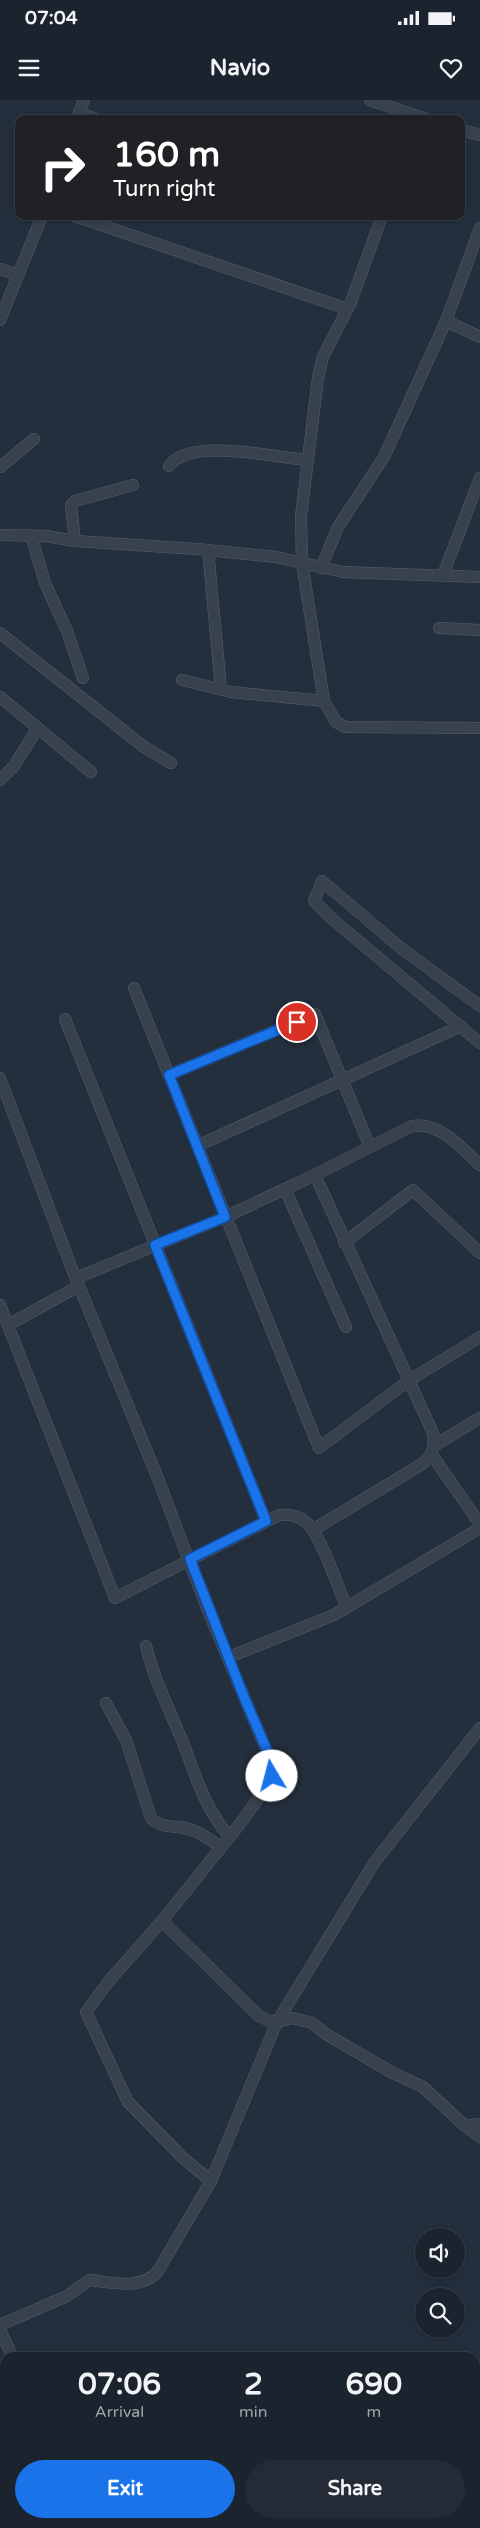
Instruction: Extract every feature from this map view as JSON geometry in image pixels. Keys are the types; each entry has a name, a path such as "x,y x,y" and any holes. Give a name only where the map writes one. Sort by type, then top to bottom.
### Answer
{"street":[{"path":"78,115 84,100"},
{"path":"370,100 414,115"},
{"path":"465,131 480,135"},
{"path":"0,320 40,220"},
{"path":"88,220 348,309"},
{"path":"381,220 348,309 323,357 318,378 306,460 301,516 302,562 324,701 336,722 344,727 480,728"},
{"path":"321,568 338,527 384,457 446,321 480,230"},
{"path":"0,269 18,275"},
{"path":"446,321 480,338"},
{"path":"0,467 34,439"},
{"path":"169,466 174,459 182,455 211,450 306,460"},
{"path":"443,575 480,478"},
{"path":"75,541 71,505 75,501 133,485"},
{"path":"0,535 31,535 75,541 208,550 302,562 343,572 480,577"},
{"path":"31,535 45,583 67,631 83,678"},
{"path":"208,550 221,689"},
{"path":"439,628 480,630"},
{"path":"0,633 144,747 171,763"},
{"path":"182,680 221,689 324,701"},
{"path":"0,697 91,772"},
{"path":"0,780 14,766 38,728"},
{"path":"480,1006 402,949 322,881 314,900 331,918 480,1043"},
{"path":"134,988 319,1448 408,1381 480,1337"},
{"path":"169,1075 315,1014 370,1147"},
{"path":"65,1019 266,1521"},
{"path":"197,1146 462,1026"},
{"path":"0,1078 78,1282 273,1766 267,1786 221,1847 162,1921 109,1981 86,2012 128,2102 184,2159 211,2181"},
{"path":"8,1325 78,1282 155,1245 225,1217 315,1175 412,1126 423,1124 444,1133 480,1165"},
{"path":"229,1657 334,1615 480,1526 433,1450 433,1433 344,1243 315,1175"},
{"path":"285,1189 346,1328"},
{"path":"344,1243 413,1190 480,1253"},
{"path":"0,1305 115,1598 279,1514 289,1514 299,1517 313,1530 346,1606"},
{"path":"313,1530 412,1471 433,1450 480,1418"},
{"path":"146,1646 154,1676 204,1797 218,1824 229,1836"},
{"path":"106,1703 126,1740 151,1818 161,1825 176,1826 196,1831 221,1847"},
{"path":"0,2325 67,2296 88,2280 137,2284 152,2278 167,2260 211,2181 277,2022 374,1863 480,1728"},
{"path":"162,1921 259,2016 269,2022 293,2018 312,2023 326,2034 392,2072 423,2087 465,2126 480,2137"},
{"path":"465,2126 480,2124"},
{"path":"0,2330 9,2352"}],"route":[{"path":"272,1776 273,1766 270,1757 206,1606 190,1559 266,1521 155,1245 225,1217 169,1075 297,1022"}]}
